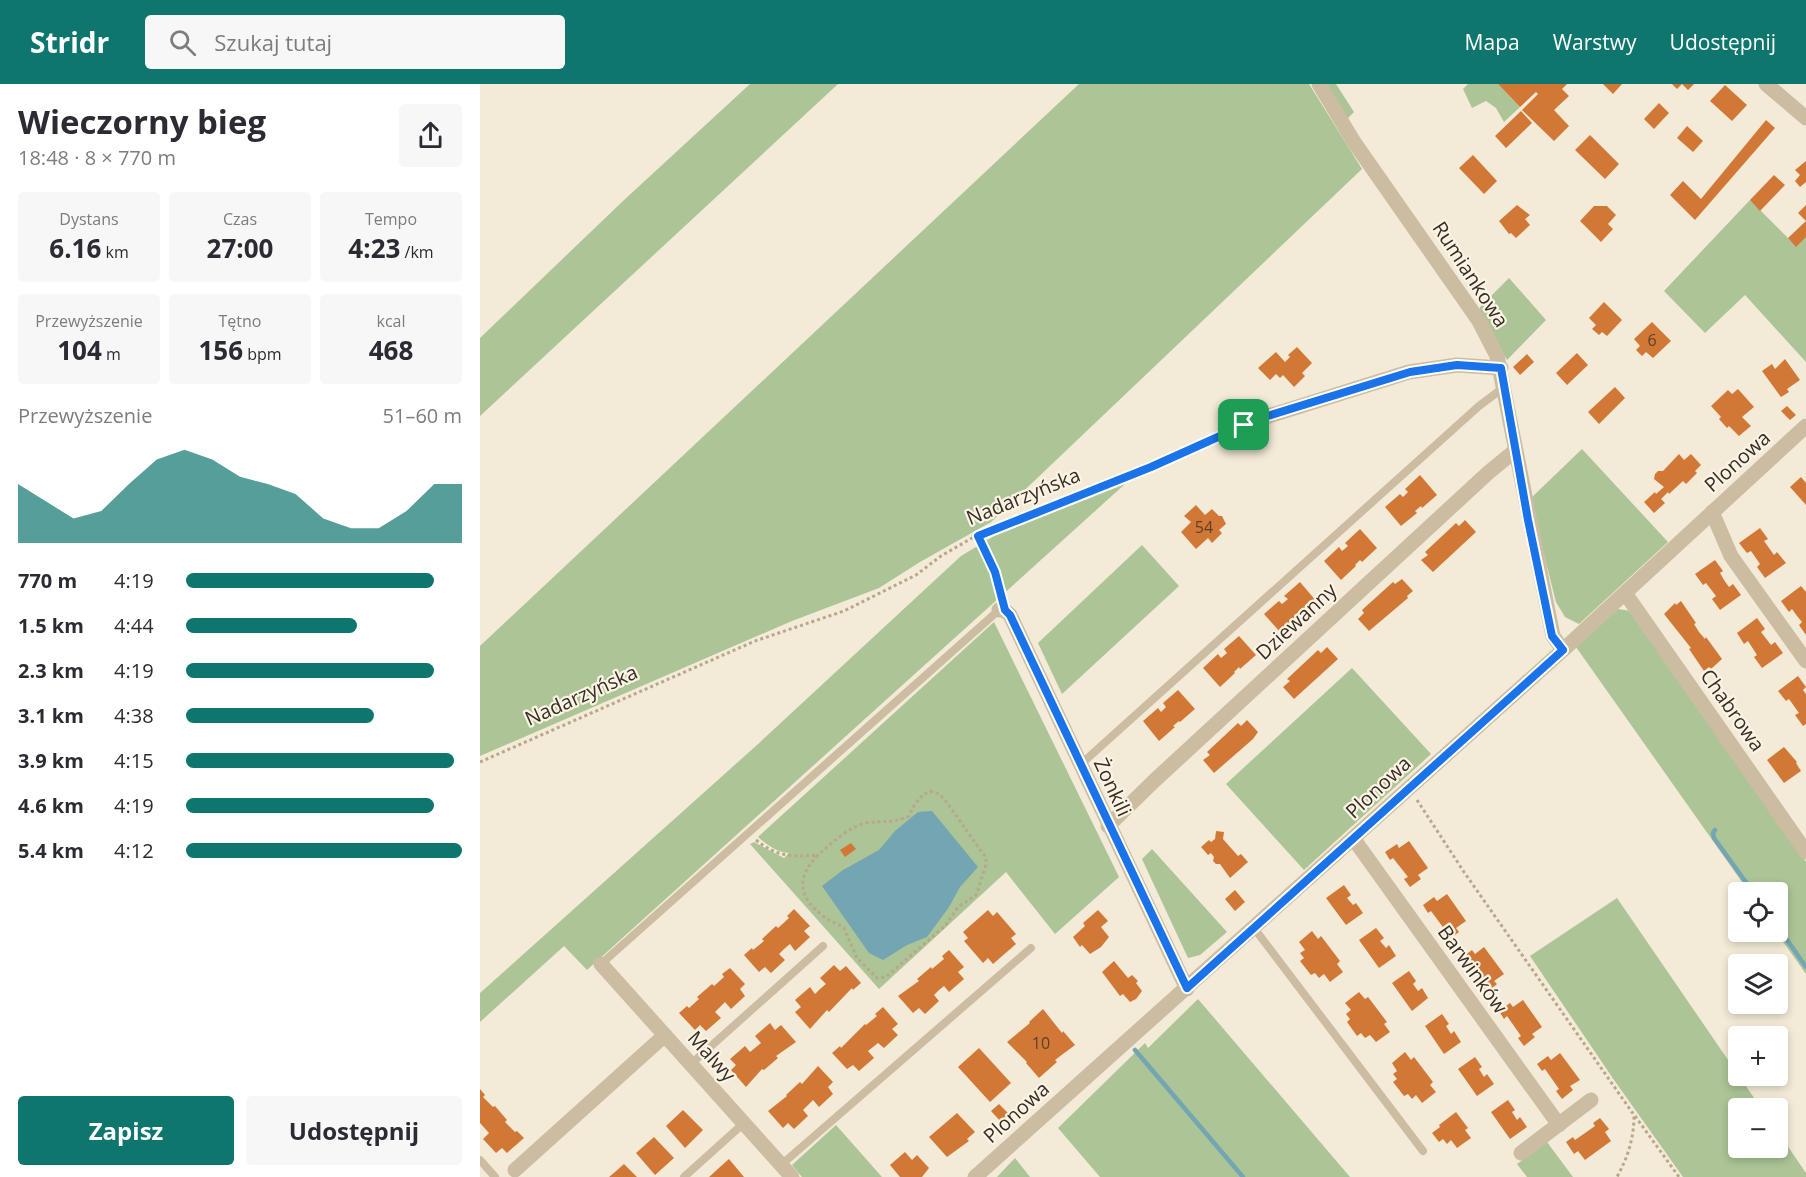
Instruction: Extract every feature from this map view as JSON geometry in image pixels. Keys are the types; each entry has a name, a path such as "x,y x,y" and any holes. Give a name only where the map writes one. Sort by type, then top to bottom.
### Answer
{"street":[{"name":"Rumiankowa","path":"1319,84 1354,142 1479,321 1497,356 1552,636 1563,650"},
{"path":"1766,84 1806,118"},
{"path":"1258,419 1410,372 1457,365 1501,368"},
{"name":"Plonowa","path":"975,1177 1563,650 1806,426"},
{"name":"Dziewanny","path":"1108,826 1489,472 1516,450"},
{"path":"1712,512 1731,556 1806,660"},
{"name":"Chabrowa","path":"1625,593 1806,852"},
{"name":"Żonkili","path":"1002,610 1010,615 1108,826 1187,988"},
{"name":"Barwinków","path":"1353,838 1559,1125"},
{"name":"Malwy","path":"601,964 792,1177"},
{"path":"514,1175 665,1035"},
{"path":"1521,1153 1591,1100"}],"lane":[{"path":"1080,765 1479,406 1504,387"},
{"path":"601,964 1002,610"},
{"path":"1254,928 1424,1151"},
{"path":"691,1064 823,946"},
{"path":"781,1165 1031,948"},
{"path":"684,1177 744,1123"},
{"path":"480,1160 495,1177"}],"path":[{"name":"Nadarzyńska","path":"480,762 755,641 844,612 916,575 941,556 978,536 1151,467 1258,419"},
{"path":"978,536 995,572 1002,610"},
{"path":"1408,788 1464,872 1679,1177"},
{"path":"748,833 778,853 788,856 818,855 853,828 867,823 897,822 909,816 922,795 930,791 939,794 945,800 986,858 986,864 976,895 958,907 945,926 885,977 877,978 857,958 844,928 824,918 805,899 804,880 810,864 818,855"},
{"path":"1617,1177 1627,1159 1632,1142 1634,1115"}],"green space":[{"path":"750,84 838,84 480,416 480,338 623,201"},
{"path":"1079,84 1309,84 1362,169 991,522 879,588 792,621 480,756 480,646"},
{"path":"1325,84 1336,84 1354,112 1347,119"},
{"path":"1468,84 1498,84 1520,107 1504,122 1496,108 1486,101 1472,108 1463,89"},
{"path":"1750,200 1796,246 1806,237 1806,362 1745,295 1705,333 1664,291"},
{"path":"1509,278 1546,320 1507,360 1478,311"},
{"path":"1582,449 1668,542 1579,624 1565,617 1556,602 1530,499"},
{"path":"1125,484 587,970 564,946 480,1022 480,993 757,745 961,556 994,536"},
{"path":"1142,545 1179,586 1062,694 1038,643"},
{"path":"1618,609 1631,611 1806,862 1806,974 1783,942 1788,942 1788,882 1742,882 1576,647"},
{"path":"994,622 1119,877 1055,934 1006,872 879,989 750,844 754,842 784,858 789,853 772,848 758,837"},
{"path":"1352,668 1431,754 1304,870 1226,784"},
{"path":"1152,849 1227,932 1200,955 1188,958 1142,859"},
{"path":"1617,898 1728,1060 1728,1086 1746,1086 1754,1098 1728,1098 1728,1158 1788,1158 1788,1147 1806,1173 1806,1177 1683,1177 1530,956"},
{"path":"1198,999 1350,1177 1100,1177 1058,1128 1145,1043 1148,1048"},
{"path":"836,1125 882,1177 802,1177 792,1165"},
{"path":"1547,1142 1573,1177 1527,1177 1517,1164"},
{"path":"1015,1158 1030,1177 997,1177"}],"water":[{"path":"932,811 978,867 960,887 949,907 927,937 907,945 883,960 869,953 822,886 843,870 879,850 895,831 918,812"}],"building":[{"path":"1498,84 1567,84 1562,89 1569,96 1554,110 1569,126 1554,141 1522,110 1538,94 1536,92 1520,107"},
{"path":"1603,84 1622,84 1613,94"},
{"path":"1672,84 1682,84 1677,89"},
{"path":"1682,84 1694,84 1688,90"},
{"path":"1725,85 1747,105 1732,121 1710,101"},
{"path":"1659,103 1669,113 1654,129 1644,119"},
{"path":"1521,111 1532,123 1506,148 1495,136"},
{"path":"1766,120 1775,128 1695,220 1670,195 1683,181 1701,199"},
{"path":"1687,126 1703,141 1693,152 1677,138"},
{"path":"1590,135 1619,164 1605,179 1575,150"},
{"path":"1473,155 1497,181 1484,194 1459,168"},
{"path":"1806,161 1806,182 1800,187 1795,181 1800,175 1795,170"},
{"path":"1774,175 1785,185 1760,211 1750,200"},
{"path":"1517,205 1530,215 1525,219 1530,225 1516,238 1511,233 1509,234 1499,221"},
{"path":"1806,205 1806,221 1798,213"},
{"path":"1594,206 1607,206 1616,215 1608,224 1613,229 1601,242 1580,221"},
{"path":"1806,221 1806,237 1796,247 1788,238"},
{"path":"1604,302 1622,320 1607,336 1602,332 1599,335 1592,329 1596,325 1589,318"},
{"path":"1652,322 1671,341 1653,358 1646,352 1642,356 1636,350 1640,346 1634,339"},
{"path":"1297,347 1312,363 1302,373 1305,376 1294,387 1283,375 1280,378 1276,374 1270,380 1258,368 1276,352 1285,362 1290,357 1288,355"},
{"path":"1577,353 1588,365 1567,385 1556,373"},
{"path":"1527,354 1534,362 1520,375 1513,367"},
{"path":"1785,359 1800,380 1787,389 1789,392 1781,397 1762,371 1772,364 1775,369"},
{"path":"1615,387 1625,398 1599,424 1588,412"},
{"path":"1738,389 1754,407 1742,417 1751,426 1739,436 1729,426 1727,428 1711,406 1728,390 1732,394"},
{"path":"1787,406 1796,415 1790,420 1781,411"},
{"path":"1679,454 1684,460 1691,454 1701,465 1695,471 1697,473 1686,484 1683,481 1661,499 1665,503 1654,513 1644,502 1664,487 1654,479 1655,474 1663,471"},
{"path":"1420,475 1437,495 1415,511 1417,513 1401,526 1385,507 1400,494 1403,497 1408,492 1405,489"},
{"path":"1801,477 1806,483 1806,505 1790,487"},
{"path":"1196,505 1205,515 1212,509 1222,516 1226,524 1219,530 1222,533 1212,543 1208,538 1196,549 1181,532 1191,522 1184,516"},
{"path":"1465,520 1476,532 1433,572 1421,560 1428,555 1425,552 1456,523 1459,526"},
{"path":"1760,528 1768,539 1764,541 1774,555 1777,552 1786,563 1765,578 1757,567 1760,564 1751,551 1747,553 1739,543"},
{"path":"1360,529 1377,548 1362,562 1360,560 1341,580 1324,561 1339,547 1342,551 1348,546 1345,543"},
{"path":"1715,560 1723,571 1720,573 1729,587 1733,584 1741,595 1720,610 1712,599 1716,596 1706,583 1703,585 1695,574"},
{"path":"1402,579 1413,591 1407,596 1408,598 1369,631 1358,619 1364,613 1362,610 1393,582 1395,584"},
{"path":"1300,582 1317,602 1294,618 1296,620 1281,633 1264,614 1279,601 1282,604 1288,599 1284,596"},
{"path":"1801,586 1806,592 1806,635 1799,625 1802,622 1792,609 1789,612 1781,601"},
{"path":"1681,601 1696,623 1694,624 1699,632 1705,639 1706,637 1722,659 1711,669 1709,667 1704,671 1689,649 1691,648 1664,614 1675,603 1676,605"},
{"path":"1757,618 1765,629 1761,632 1771,645 1775,642 1783,653 1762,668 1754,657 1757,655 1748,641 1744,644 1737,633"},
{"path":"1239,636 1256,655 1240,669 1239,667 1220,687 1203,668 1218,654 1221,658 1227,653 1224,649"},
{"path":"1327,647 1338,659 1294,699 1283,687 1290,681 1287,679 1318,650 1321,653"},
{"path":"1798,676 1806,687 1803,690 1806,694 1806,724 1803,726 1795,715 1799,713 1789,699 1786,701 1778,691"},
{"path":"1178,690 1195,709 1173,726 1175,727 1159,741 1143,721 1158,708 1161,712 1166,707 1163,703"},
{"path":"1247,720 1258,732 1214,773 1203,760 1210,755 1207,752 1238,723 1241,726"},
{"path":"1784,747 1797,762 1801,771 1784,783 1767,760"},
{"path":"1216,831 1224,832 1223,839 1238,856 1241,854 1248,862 1230,878 1220,864 1213,861 1214,857 1211,853 1208,855 1201,847 1209,840 1211,842 1215,839"},
{"path":"1409,841 1428,868 1418,875 1421,879 1410,887 1404,879 1408,877 1393,858 1390,860 1385,852 1397,844 1399,848"},
{"path":"851,843 856,849 845,857 840,850"},
{"path":"1344,885 1351,895 1347,898 1353,905 1356,903 1363,913 1346,925 1326,898"},
{"path":"1235,890 1245,902 1235,911 1225,899"},
{"path":"1447,894 1466,921 1456,928 1459,932 1448,940 1442,932 1445,930 1431,911 1428,913 1423,905 1434,897 1437,901"},
{"path":"794,909 810,926 804,931 810,937 795,951 790,944 784,949 779,954 785,960 771,973 765,967 759,972 744,955 764,941 762,939 776,926 778,928 789,918 787,916"},
{"path":"988,910 993,916 997,912 1016,934 1011,938 1016,944 993,964 988,958 983,963 964,941 968,938 963,932"},
{"path":"1098,910 1108,921 1101,927 1109,937 1101,947 1090,954 1082,945 1080,947 1073,937 1085,926 1083,923"},
{"path":"1376,928 1384,938 1380,941 1386,948 1389,945 1396,956 1379,968 1359,940"},
{"path":"1312,931 1318,939 1321,936 1340,961 1337,964 1343,972 1330,982 1324,974 1319,978 1315,973 1311,975 1300,961 1304,958 1300,953 1305,950 1299,942"},
{"path":"1484,947 1504,974 1494,981 1497,984 1486,993 1480,985 1484,983 1469,963 1466,965 1461,958 1472,950 1475,954"},
{"path":"949,950 964,967 958,972 964,979 949,992 944,986 939,990 934,995 939,1001 925,1014 919,1008 913,1013 898,996 919,981 917,979 931,967 932,969 944,959 942,956"},
{"path":"1114,961 1128,978 1132,975 1138,981 1136,983 1142,991 1136,999 1130,1002 1123,994 1120,996 1102,972"},
{"path":"834,965 840,971 846,966 861,983 853,990 852,988 829,1012 827,1010 810,1029 795,1012 801,1007 795,1000 810,987 815,994 826,984 820,978"},
{"path":"730,968 745,984 740,989 745,996 731,1009 725,1002 715,1012 721,1018 706,1031 700,1025 695,1030 679,1013 687,1006 689,1008 699,999 697,997 712,984 714,986 724,977 722,974"},
{"path":"1409,971 1416,981 1413,984 1418,991 1422,988 1428,998 1412,1011 1392,983"},
{"path":"1359,992 1365,999 1368,997 1387,1022 1384,1024 1390,1032 1376,1042 1370,1035 1365,1038 1361,1033 1357,1036 1347,1022 1350,1019 1346,1014 1351,1010 1345,1003"},
{"path":"1523,1000 1542,1027 1532,1034 1535,1037 1524,1046 1518,1038 1521,1036 1507,1016 1504,1019 1499,1011 1510,1003 1513,1007"},
{"path":"883,1007 898,1024 892,1029 898,1035 884,1048 878,1043 868,1051 874,1058 859,1071 853,1065 847,1069 832,1053 840,1046 841,1048 865,1024 877,1016 875,1014"},
{"path":"1043,1009 1075,1045 1055,1060 1057,1062 1039,1078 1007,1042"},
{"path":"1442,1014 1449,1024 1446,1026 1451,1034 1454,1031 1461,1042 1444,1054 1425,1026"},
{"path":"770,1023 775,1030 781,1025 796,1042 776,1056 778,1058 764,1070 762,1069 746,1087 731,1070 736,1065 730,1059 745,1046 750,1052 761,1043 755,1036"},
{"path":"979,1048 1011,1083 990,1102 958,1067"},
{"path":"1405,1052 1411,1060 1414,1057 1433,1082 1430,1085 1436,1092 1422,1103 1416,1095 1412,1099 1408,1094 1404,1096 1393,1082 1397,1079 1393,1074 1397,1071 1392,1063"},
{"path":"1560,1053 1580,1080 1570,1086 1573,1090 1562,1099 1556,1091 1559,1089 1545,1069 1542,1071 1537,1064 1548,1056 1551,1060"},
{"path":"1475,1057 1482,1067 1479,1069 1484,1077 1487,1074 1494,1084 1477,1096 1458,1069"},
{"path":"818,1066 833,1082 828,1087 833,1094 819,1107 813,1100 803,1110 808,1116 794,1129 788,1123 783,1128 768,1111 800,1082 802,1084"},
{"path":"480,1089 485,1095 483,1097 493,1107 495,1106 507,1120 505,1122 524,1138 507,1153 502,1148 496,1153 483,1139 489,1133 480,1123"},
{"path":"1508,1100 1515,1110 1512,1112 1517,1120 1520,1117 1527,1127 1510,1139 1491,1112"},
{"path":"999,1104 1010,1115 1002,1123 991,1111"},
{"path":"683,1110 703,1130 685,1148 666,1126"},
{"path":"1456,1112 1468,1128 1465,1130 1471,1138 1457,1148 1451,1140 1447,1144 1443,1139 1439,1142 1432,1133"},
{"path":"957,1113 975,1132 967,1139 969,1141 947,1157 929,1137"},
{"path":"1600,1118 1609,1129 1605,1132 1611,1141 1585,1160 1578,1151 1574,1154 1566,1142 1573,1137 1575,1140 1595,1126 1593,1123"},
{"path":"654,1137 674,1158 655,1175 636,1153"},
{"path":"905,1152 912,1160 917,1155 929,1168 922,1177 900,1177 890,1165"},
{"path":"729,1159 744,1177 709,1177 720,1167"},
{"path":"624,1164 637,1177 609,1177 615,1172"}],"waterway":[{"path":"1715,830 1714,838 1746,882"},
{"path":"1788,941 1806,967"},
{"path":"1135,1050 1243,1177"}],"route":[{"path":"1457,365 1501,368 1528,520 1552,636 1563,650 1187,988 1108,826 1010,615 1005,610 995,572 978,536 1151,467 1244,425 1291,408 1410,372 1457,365"}]}
